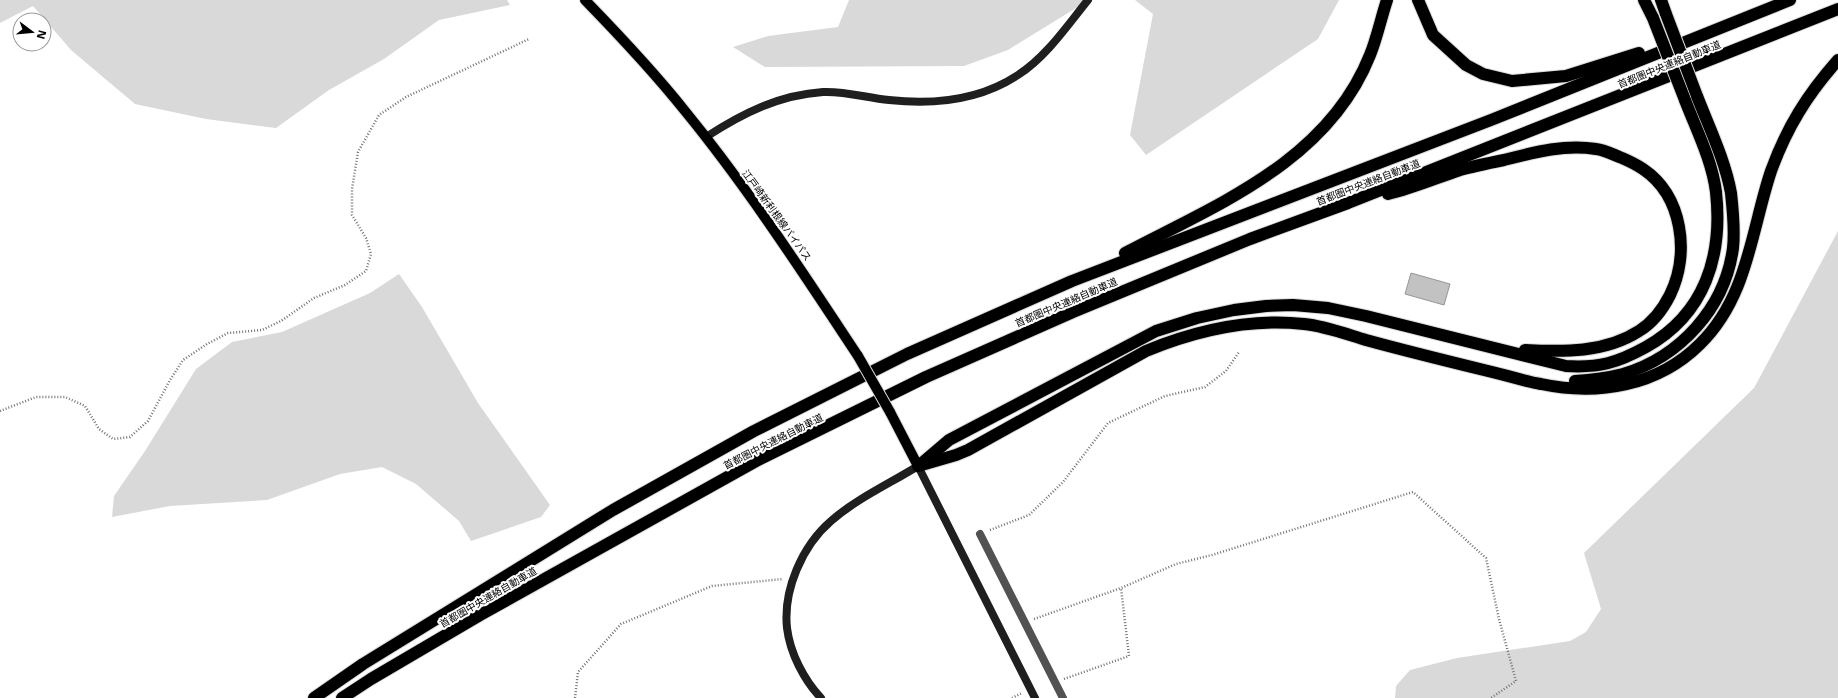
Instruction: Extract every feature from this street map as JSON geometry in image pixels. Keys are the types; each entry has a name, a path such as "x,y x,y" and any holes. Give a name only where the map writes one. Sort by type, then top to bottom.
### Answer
{"highway":[{"path":"1072,280 1236,194 1272,173 1302,149 1323,128 1334,114 1360,74 1370,56 1387,0"},
{"path":"1418,0 1433,35 1447,49 1466,65 1484,74 1512,81 1566,76 1734,23"},
{"path":"918,466 949,440 1137,340 1172,325 1234,310 1273,306 1328,308 1366,316 1566,366 1587,367 1608,364 1625,358 1660,339 1683,320 1701,294 1710,271 1716,245 1718,217 1716,190 1710,167 1653,18 1644,0"},
{"path":"1494,372 1573,381 1616,376 1635,370 1669,352 1685,341 1704,319 1715,300 1730,263 1733,247 1733,216 1727,178 1661,0"},
{"name":"首都圏中央連絡自動車道","path":"314,698 364,664 613,510 754,431 907,354 1072,280 1491,120 1790,0"},
{"name":"首都圏中央連絡自動車道","path":"342,698 371,679 480,615 758,460 926,377 1073,312 1250,239 1348,203 1838,9"},
{"path":"918,466 968,450 1146,351 1175,339 1234,325 1259,322 1308,324 1423,355 1541,384 1575,388 1608,388 1635,383 1653,377 1687,357 1713,331 1728,308 1742,277 1753,242 1771,172 1785,136 1801,106 1819,81 1838,60"},
{"path":"1348,203 1409,189 1461,170 1546,150 1571,147 1598,149 1613,154 1644,170 1664,191 1678,220 1681,248 1680,263 1675,284 1666,302 1653,320 1639,331 1594,348 1564,352 1501,350"}],"main road":[{"name":"江戸崎新利根線バイパス","path":"585,0 663,85 706,137 785,247 858,356 890,412 918,466"}],"street":[{"path":"706,137 732,120 762,105 782,98 840,92 890,100 937,102 953,100 997,87 1019,74 1042,54 1058,38 1088,0"},
{"path":"821,698 803,674 790,640 787,627 794,578 802,557 808,546 830,522 844,511 918,466 1035,698"},
{"path":"980,534 1063,698"}],"path":[{"path":"0,411 36,397 65,397 85,406 99,429 113,439 130,436 148,422 170,380 184,360 207,344 228,333 262,330 281,322 314,298 345,285 366,271 371,254 366,238 352,215 352,189 358,152 380,115 406,97 528,39"},
{"path":"980,534 1030,515 1064,482 1108,423 1165,396 1205,387 1226,371 1239,352"},
{"path":"1025,622 1121,588 1176,564 1212,555 1413,492 1486,558 1499,619 1516,681 1491,698"},
{"path":"575,698 578,672 621,624 712,586 794,578"},
{"path":"1055,682 1129,656 1121,588"},
{"path":"1012,698 1030,690"}],"shaded area":[{"path":"0,0 507,0 510,5 439,20 384,59 329,90 276,128 206,119 135,104 71,50 52,28 52,12 38,12 33,6 21,12 12,12 12,17 0,23"},
{"path":"849,0 1089,0 1008,50 964,66 765,67 733,47 768,36 838,27"},
{"path":"1135,0 1339,0 1318,39 1146,155 1130,135 1153,14"},
{"path":"1838,231 1838,698 1395,698 1396,686 1410,670 1457,658 1570,641 1586,632 1601,609 1584,553 1754,388"},
{"path":"399,274 422,307 478,403 550,505 541,517 471,541 459,521 416,484 382,467 340,474 267,500 170,506 112,517 114,496 145,451 196,369 232,342 282,332 370,293"}],"building":[{"path":"1411,273 1450,284 1444,305 1405,294"}]}
